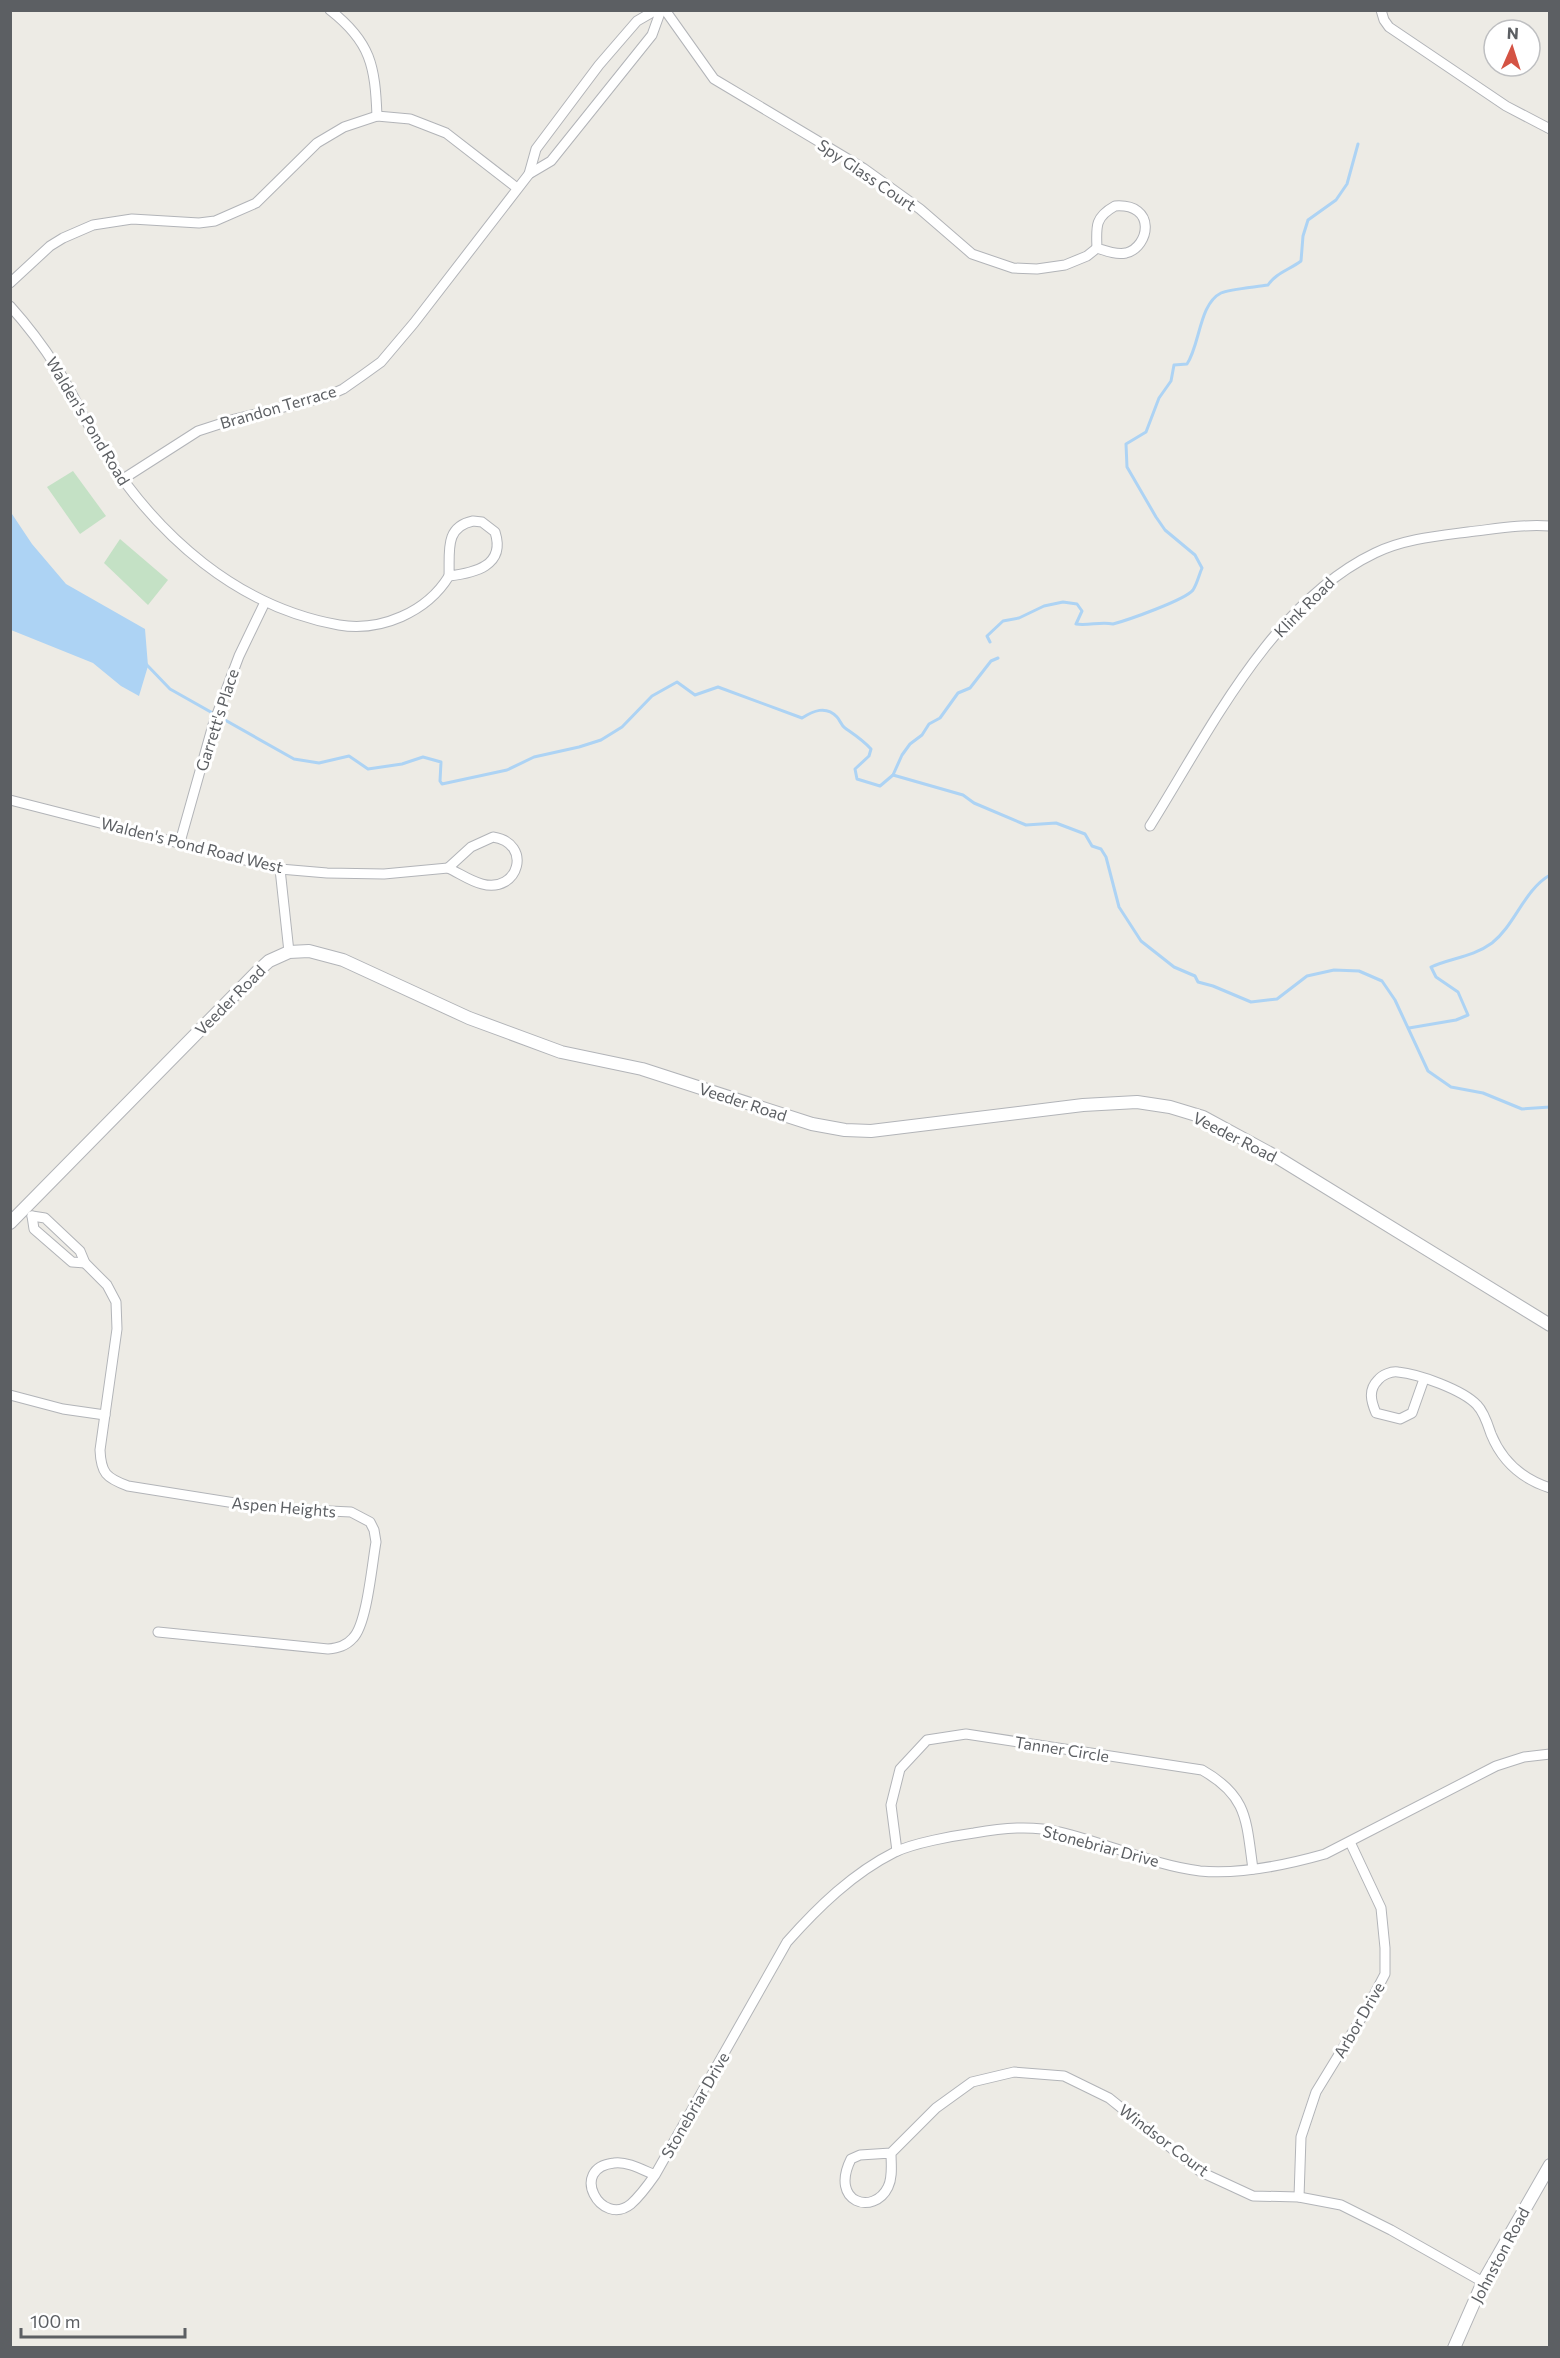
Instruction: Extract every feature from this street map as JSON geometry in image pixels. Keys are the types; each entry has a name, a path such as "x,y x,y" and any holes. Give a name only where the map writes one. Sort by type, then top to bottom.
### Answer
{"street":[{"path":"330,10 355,32 366,50 376,85 377,116"},
{"name":"Brandon Terrace","path":"529,174 536,149 599,65 637,21 656,10"},
{"name":"Brandon Terrace","path":"123,478 198,431 235,419 325,397 343,389 381,362 414,323 517,188 529,174 551,161 652,35 663,10"},
{"name":"Spy Glass Court","path":"663,10 714,79 862,168 920,209 972,254 1013,268 1037,269 1065,265 1087,256 1097,248"},
{"path":"1382,10 1384,20 1389,27 1506,106 1550,129"},
{"path":"10,283 50,246 93,225 132,219 199,223 214,220 256,202 317,143 344,127 377,116 410,119 446,133 517,188"},
{"path":"1122,205 1138,209 1146,227 1142,240 1135,249 1125,253 1097,248 1097,226 1104,212 1122,205"},
{"name":"Walden's Pond Road","path":"10,306 58,369 103,451 154,519 215,573 265,602 321,621 348,626 374,626 409,614 430,599 441,588 448,576"},
{"path":"473,521 482,522 492,529 497,539 497,547 494,558 488,565 468,573 448,576 450,546 456,529 463,523 473,521"},
{"name":"Klink Road","path":"1150,825 1229,699 1276,632 1336,575 1377,552 1420,538 1523,525 1550,526"},
{"name":"Garrett's Place","path":"180,842 213,725 239,656 265,602"},
{"name":"Walden's Pond Road West","path":"12,804 180,842 280,869 384,874 448,868"},
{"path":"493,837 509,842 516,855 514,875 500,884 484,885 448,868 471,847 493,837"},
{"path":"280,869 289,952"},
{"name":"Veeder Road","path":"10,1223 28,1212 259,970 268,962 289,952 309,951 343,960 469,1018 552,1049 642,1070 812,1124 845,1130 871,1131 1083,1105 1137,1102 1170,1107 1203,1117 1275,1156 1550,1325"},
{"name":"Aspen Heights","path":"28,1212 34,1229 72,1262 85,1263"},
{"name":"Aspen Heights","path":"28,1212 45,1218 80,1251 85,1263 107,1285 116,1302 117,1329 100,1462 104,1473 112,1480 128,1486 266,1508 351,1512 370,1522 375,1530 376,1542 362,1620 355,1637 339,1648 328,1649 158,1632"},
{"path":"1424,1379 1412,1413 1400,1419 1376,1413 1370,1400 1373,1384 1382,1375 1396,1371 1424,1379 1451,1387 1478,1406 1497,1448 1510,1464 1527,1478 1550,1488"},
{"path":"10,1395 63,1409 105,1416"},
{"name":"Tanner Circle","path":"897,1851 891,1805 900,1769 927,1740 966,1734 1202,1770 1220,1780 1233,1792 1245,1816 1253,1869"},
{"name":"Stonebriar Drive","path":"655,2175 616,2162 603,2165 593,2175 590,2186 594,2197 601,2205 613,2209 629,2206 655,2175 787,1942 809,1917 858,1875 897,1851 954,1836 1012,1827 1058,1832 1191,1869 1226,1872 1296,1863 1326,1854 1496,1766 1524,1757 1550,1754"},
{"name":"Arbor Drive","path":"1299,2197 1301,2137 1316,2092 1365,2012 1385,1974 1381,1908 1350,1842"},
{"name":"Windsor Court","path":"891,2153 936,2108 972,2082 1014,2072 1064,2076 1109,2098 1201,2172 1253,2196 1299,2197 1341,2205 1391,2230 1483,2282"},
{"path":"891,2153 891,2177 881,2197 870,2202 859,2202 849,2195 844,2186 844,2178 851,2159 860,2155 891,2153"},
{"name":"Johnston Road","path":"1454,2348 1483,2282 1550,2165"}],"green space":[{"path":"73,471 106,516 80,534 47,487"},
{"path":"120,539 168,580 148,605 104,563"}],"water":[{"path":"10,511 32,544 66,584 145,629 148,666 139,696 121,686 93,663 11,630"}],"waterway":[{"path":"990,642 987,636 1003,621 1019,618 1044,606 1063,602 1077,604 1082,611 1076,624 1113,624 1168,604 1193,590 1202,568 1195,555 1165,530 1156,517 1127,467 1126,444 1146,432 1159,398 1171,381 1174,365 1187,364 1204,315 1214,298 1221,293 1237,289 1268,285 1301,261 1303,236 1308,220 1336,200 1347,184 1358,144"},
{"path":"146,664 170,689 294,759 319,763 349,756 368,769 402,764 423,757 441,762 440,781 442,784 507,770 534,757 601,740 622,727 652,696 677,682 695,695 718,687 802,718 819,710 833,713 844,727 871,749 869,756 855,769 857,779 880,786 893,775 910,744 922,735 929,724 940,718 958,693 970,688 991,661 998,658"},
{"path":"893,775 963,795 974,803 1026,825 1056,823 1085,834 1092,846 1101,849 1106,857 1119,907 1141,941 1174,967 1195,976 1198,982 1251,1002 1277,999 1307,976 1334,970 1359,971 1382,981 1395,1000 1428,1071 1451,1087 1483,1093 1522,1109 1550,1107"},
{"path":"1409,1028 1456,1020 1468,1015 1458,992 1436,977 1431,967 1470,954 1492,943 1507,927 1533,889 1550,875"}]}
